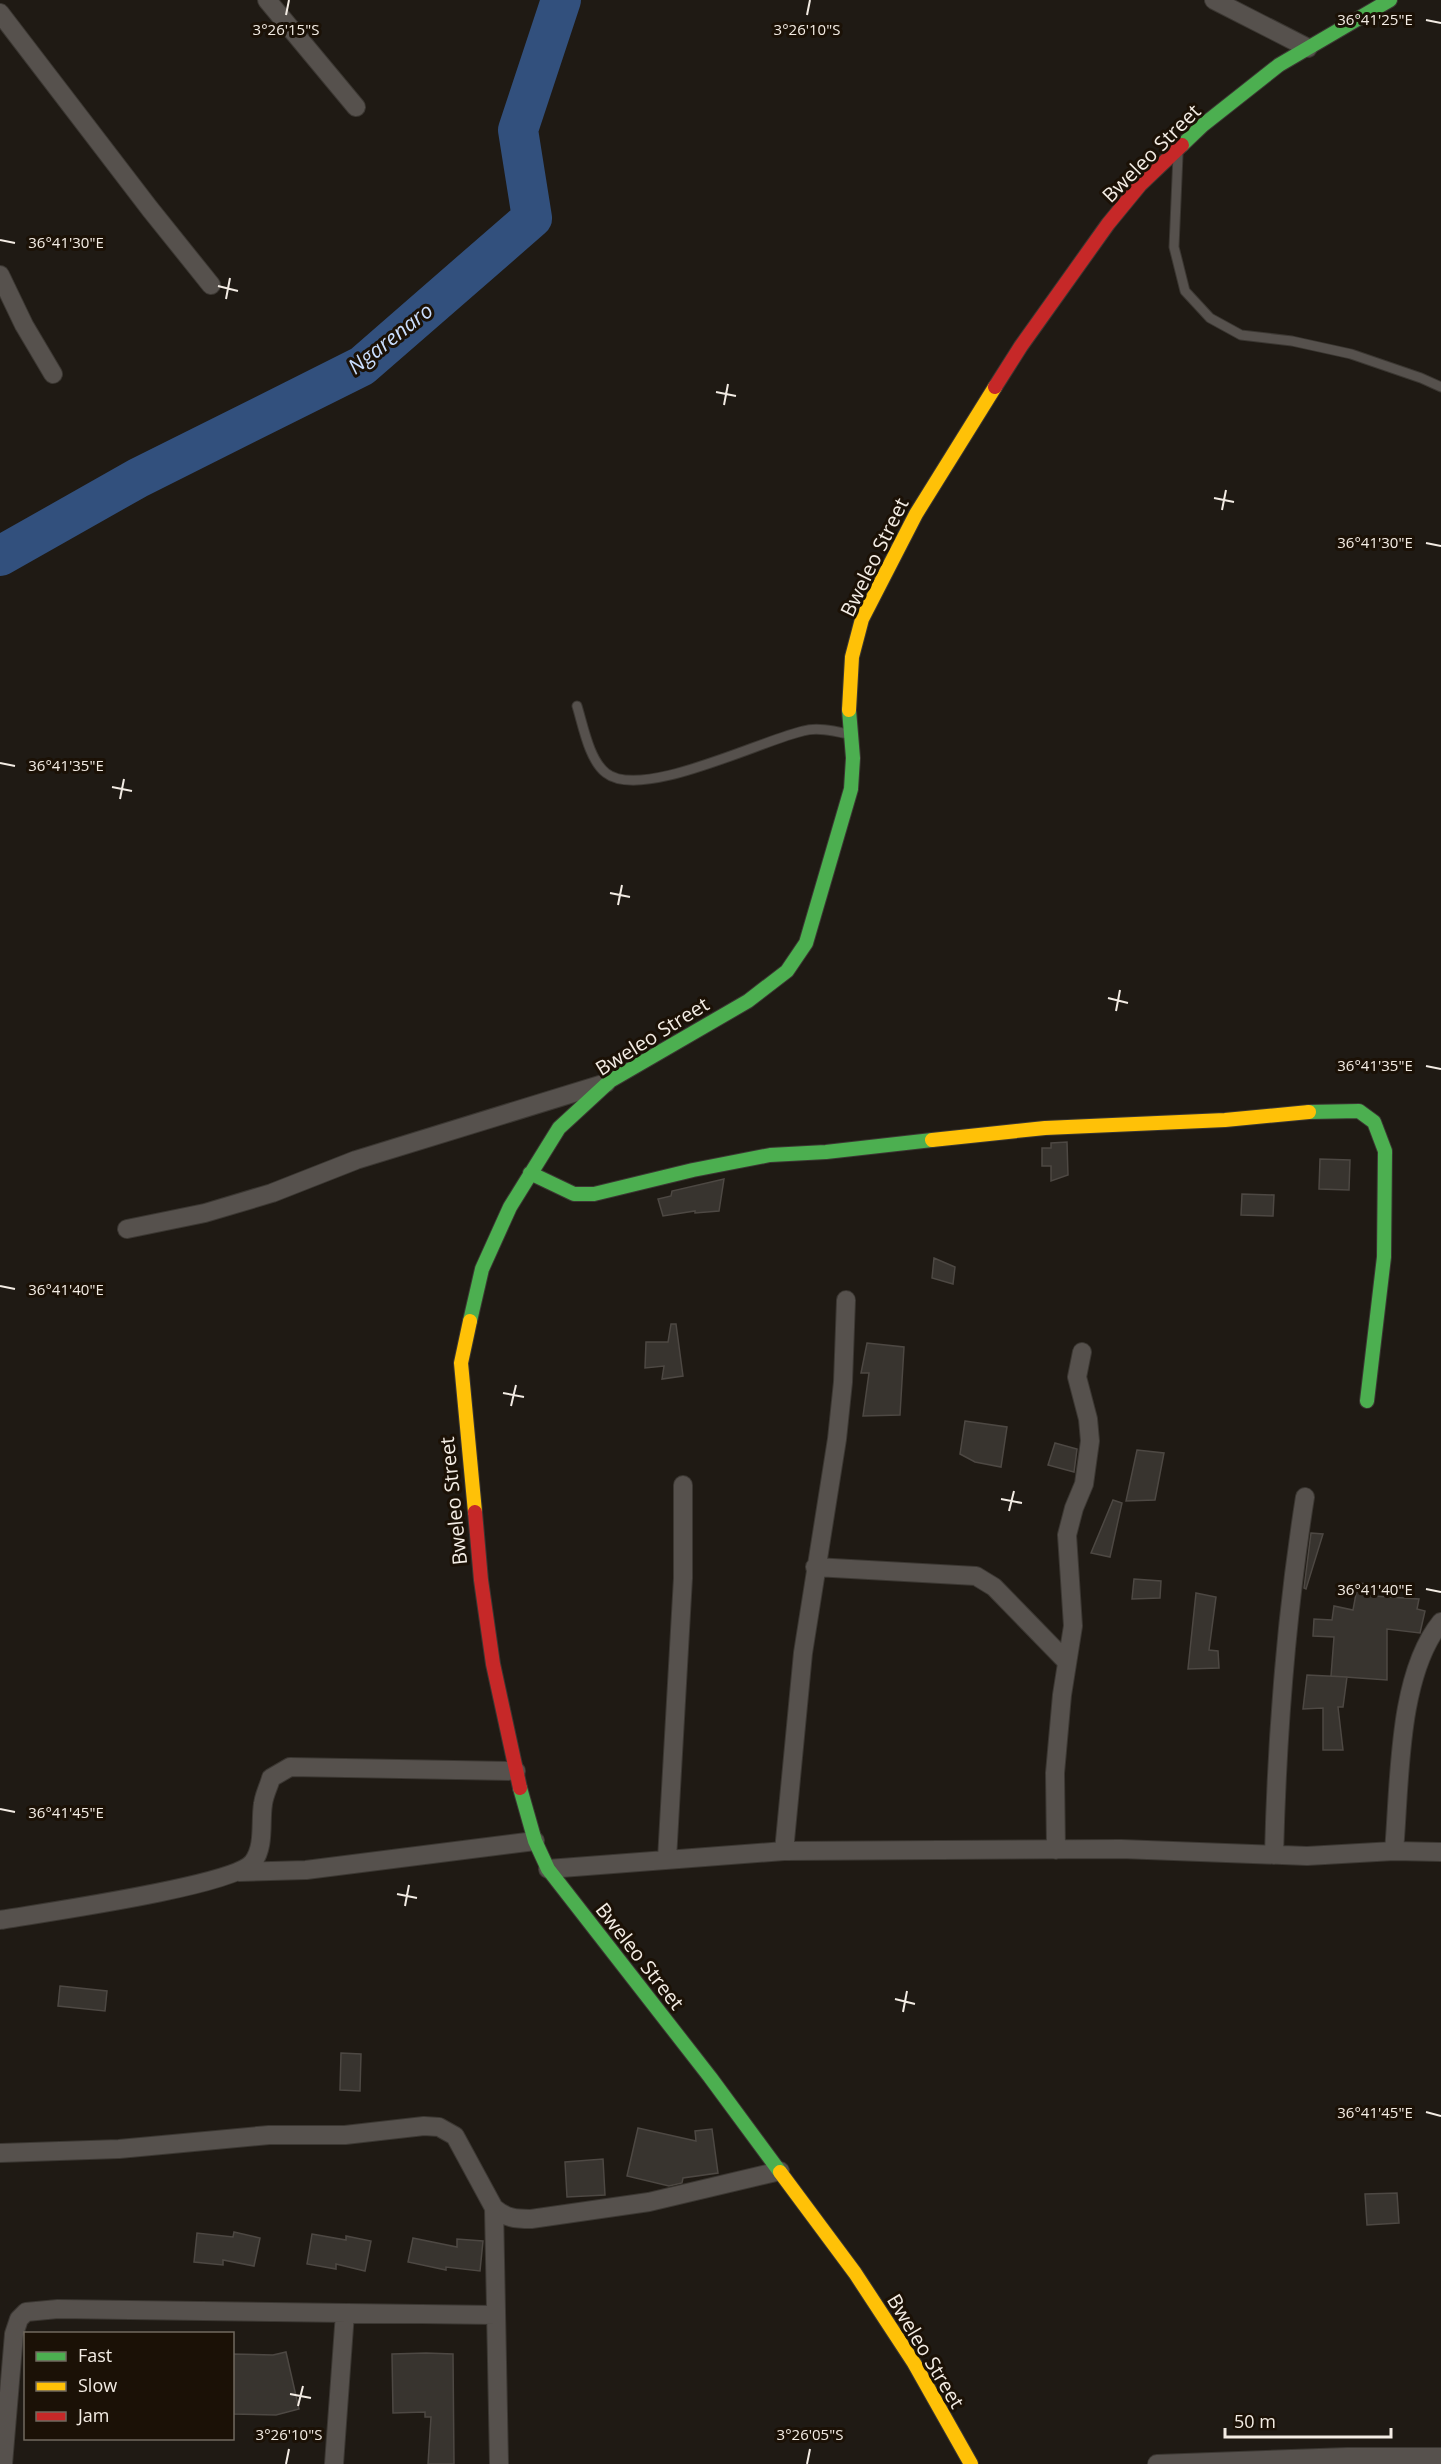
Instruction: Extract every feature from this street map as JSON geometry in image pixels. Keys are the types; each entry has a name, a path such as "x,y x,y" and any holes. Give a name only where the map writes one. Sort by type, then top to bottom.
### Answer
{"street":[{"path":"267,0 356,107"},
{"path":"1214,0 1308,48"},
{"name":"Bweleo Street","path":"971,2464 914,2363 855,2273 710,2077 548,1869 535,1841 516,1771 485,1617 468,1457 462,1363 482,1269 510,1207 559,1128 610,1081 748,1001 787,971 806,943 851,789 853,759 849,683 852,657 862,619 916,513 1021,346 1108,224 1140,185 1179,147 1279,65 1390,0"},
{"path":"0,13 211,285"},
{"path":"0,275 24,325 53,374"},
{"path":"127,1229 206,1213 261,1197 356,1160 610,1081"},
{"path":"530,1173 574,1194 594,1194 693,1170 770,1155 826,1152 1046,1128 1225,1120 1319,1111 1359,1111 1374,1122 1385,1151 1384,1257 1367,1401"},
{"path":"784,1851 798,1695 838,1428 843,1382 846,1300"},
{"path":"1056,1850 1055,1773 1073,1626 1067,1535 1074,1508 1084,1484 1090,1441 1088,1419 1077,1377 1082,1352"},
{"path":"667,1859 683,1578 683,1485"},
{"path":"1274,1855 1276,1780 1293,1565 1305,1497"},
{"path":"816,1567 976,1576 994,1587 1067,1662"},
{"path":"1394,1851 1406,1717 1412,1682 1425,1649 1441,1622"},
{"path":"239,1872 253,1862 260,1844 263,1803 272,1778 290,1767 516,1771"},
{"path":"0,1920 129,1899 239,1872 306,1870 535,1841"},
{"path":"548,1869 784,1851 1121,1849 1307,1856 1394,1851 1441,1852"},
{"path":"0,2153 119,2149 269,2135 345,2135 424,2126 439,2127 454,2136 494,2208 504,2216 514,2219 560,2217 649,2202 780,2171"},
{"path":"494,2208 499,2464"},
{"path":"3,2464 14,2334 19,2319 26,2312 58,2309 496,2314"},
{"path":"334,2464 345,2313"},
{"path":"1157,2464 1347,2457 1441,2457"}],"lane":[{"path":"1179,147 1174,248 1185,291 1210,318 1241,335 1292,341 1351,354 1441,387"},
{"path":"577,706 592,753 606,773 624,780 642,781 736,756 777,738 805,730 832,731 850,735"}],"building":[{"path":"1067,1142 1068,1175 1051,1181 1051,1166 1042,1166 1042,1148 1051,1148 1051,1143"},
{"path":"1320,1159 1350,1160 1349,1190 1319,1189"},
{"path":"724,1179 719,1211 695,1213 695,1211 663,1216 658,1199 671,1196 672,1191"},
{"path":"1242,1194 1274,1195 1273,1216 1241,1215"},
{"path":"934,1258 955,1267 953,1284 932,1278"},
{"path":"671,1324 676,1324 683,1376 662,1379 664,1366 645,1368 646,1342 668,1342"},
{"path":"867,1343 904,1347 900,1415 863,1416 869,1373 861,1373"},
{"path":"965,1421 1007,1427 1001,1467 975,1462 960,1454"},
{"path":"1055,1443 1077,1449 1074,1472 1048,1465"},
{"path":"1137,1450 1164,1453 1155,1500 1126,1501"},
{"path":"1113,1500 1122,1503 1110,1557 1091,1553"},
{"path":"1311,1533 1323,1534 1306,1589 1304,1588"},
{"path":"1134,1579 1161,1581 1160,1598 1132,1599"},
{"path":"1358,1583 1376,1585 1374,1596 1419,1599 1417,1609 1425,1611 1420,1633 1387,1629 1387,1680 1331,1676 1334,1637 1313,1636 1314,1619 1332,1620 1334,1606 1353,1610"},
{"path":"1196,1593 1216,1597 1209,1650 1218,1651 1219,1668 1188,1669"},
{"path":"1307,1675 1347,1677 1343,1707 1338,1707 1343,1750 1323,1750 1323,1708 1303,1709"},
{"path":"60,1986 107,1991 105,2011 58,2006"},
{"path":"341,2053 361,2054 360,2091 340,2090"},
{"path":"638,2128 696,2141 695,2131 712,2129 718,2173 683,2178 682,2183 669,2186 627,2176"},
{"path":"603,2159 605,2195 567,2197 565,2162"},
{"path":"1397,2193 1399,2223 1367,2225 1365,2194"},
{"path":"234,2232 260,2238 254,2266 223,2260 223,2265 194,2262 197,2233 233,2237"},
{"path":"312,2234 346,2240 346,2236 371,2241 365,2271 336,2264 336,2269 307,2264"},
{"path":"413,2238 457,2247 457,2239 483,2241 480,2271 446,2267 446,2270 408,2262"},
{"path":"286,2352 299,2409 276,2415 234,2414 234,2354 273,2355"},
{"path":"392,2354 453,2354 454,2464 428,2464 431,2417 425,2417 425,2412 393,2413"}],"waterway":[{"name":"Ngarenaro","path":"0,556 138,478 362,366 532,218 518,130 561,0"}],"traffic: fast":[{"path":"1182,145 1203,125 1279,65 1390,0"},
{"path":"470,1321 482,1269 510,1207 559,1128 610,1081 748,1001 787,971 806,943 851,789 853,758 849,710"},
{"path":"1309,1112 1359,1111 1374,1122 1385,1151 1384,1257 1367,1401"},
{"path":"530,1173 574,1194 594,1194 693,1170 770,1155 826,1152 932,1140"},
{"path":"520,1788 535,1841 548,1869 710,2077 780,2172"}],"traffic: slow":[{"path":"849,710 852,657 862,619 916,514 995,387"},
{"path":"932,1140 1045,1128 1225,1120 1309,1112"},
{"path":"470,1321 461,1363 475,1512"},
{"path":"780,2172 855,2273 914,2363 971,2464"}],"traffic: jam":[{"path":"995,387 1021,346 1108,224 1140,185 1182,145"},
{"path":"475,1512 481,1580 493,1664 520,1788"}]}
